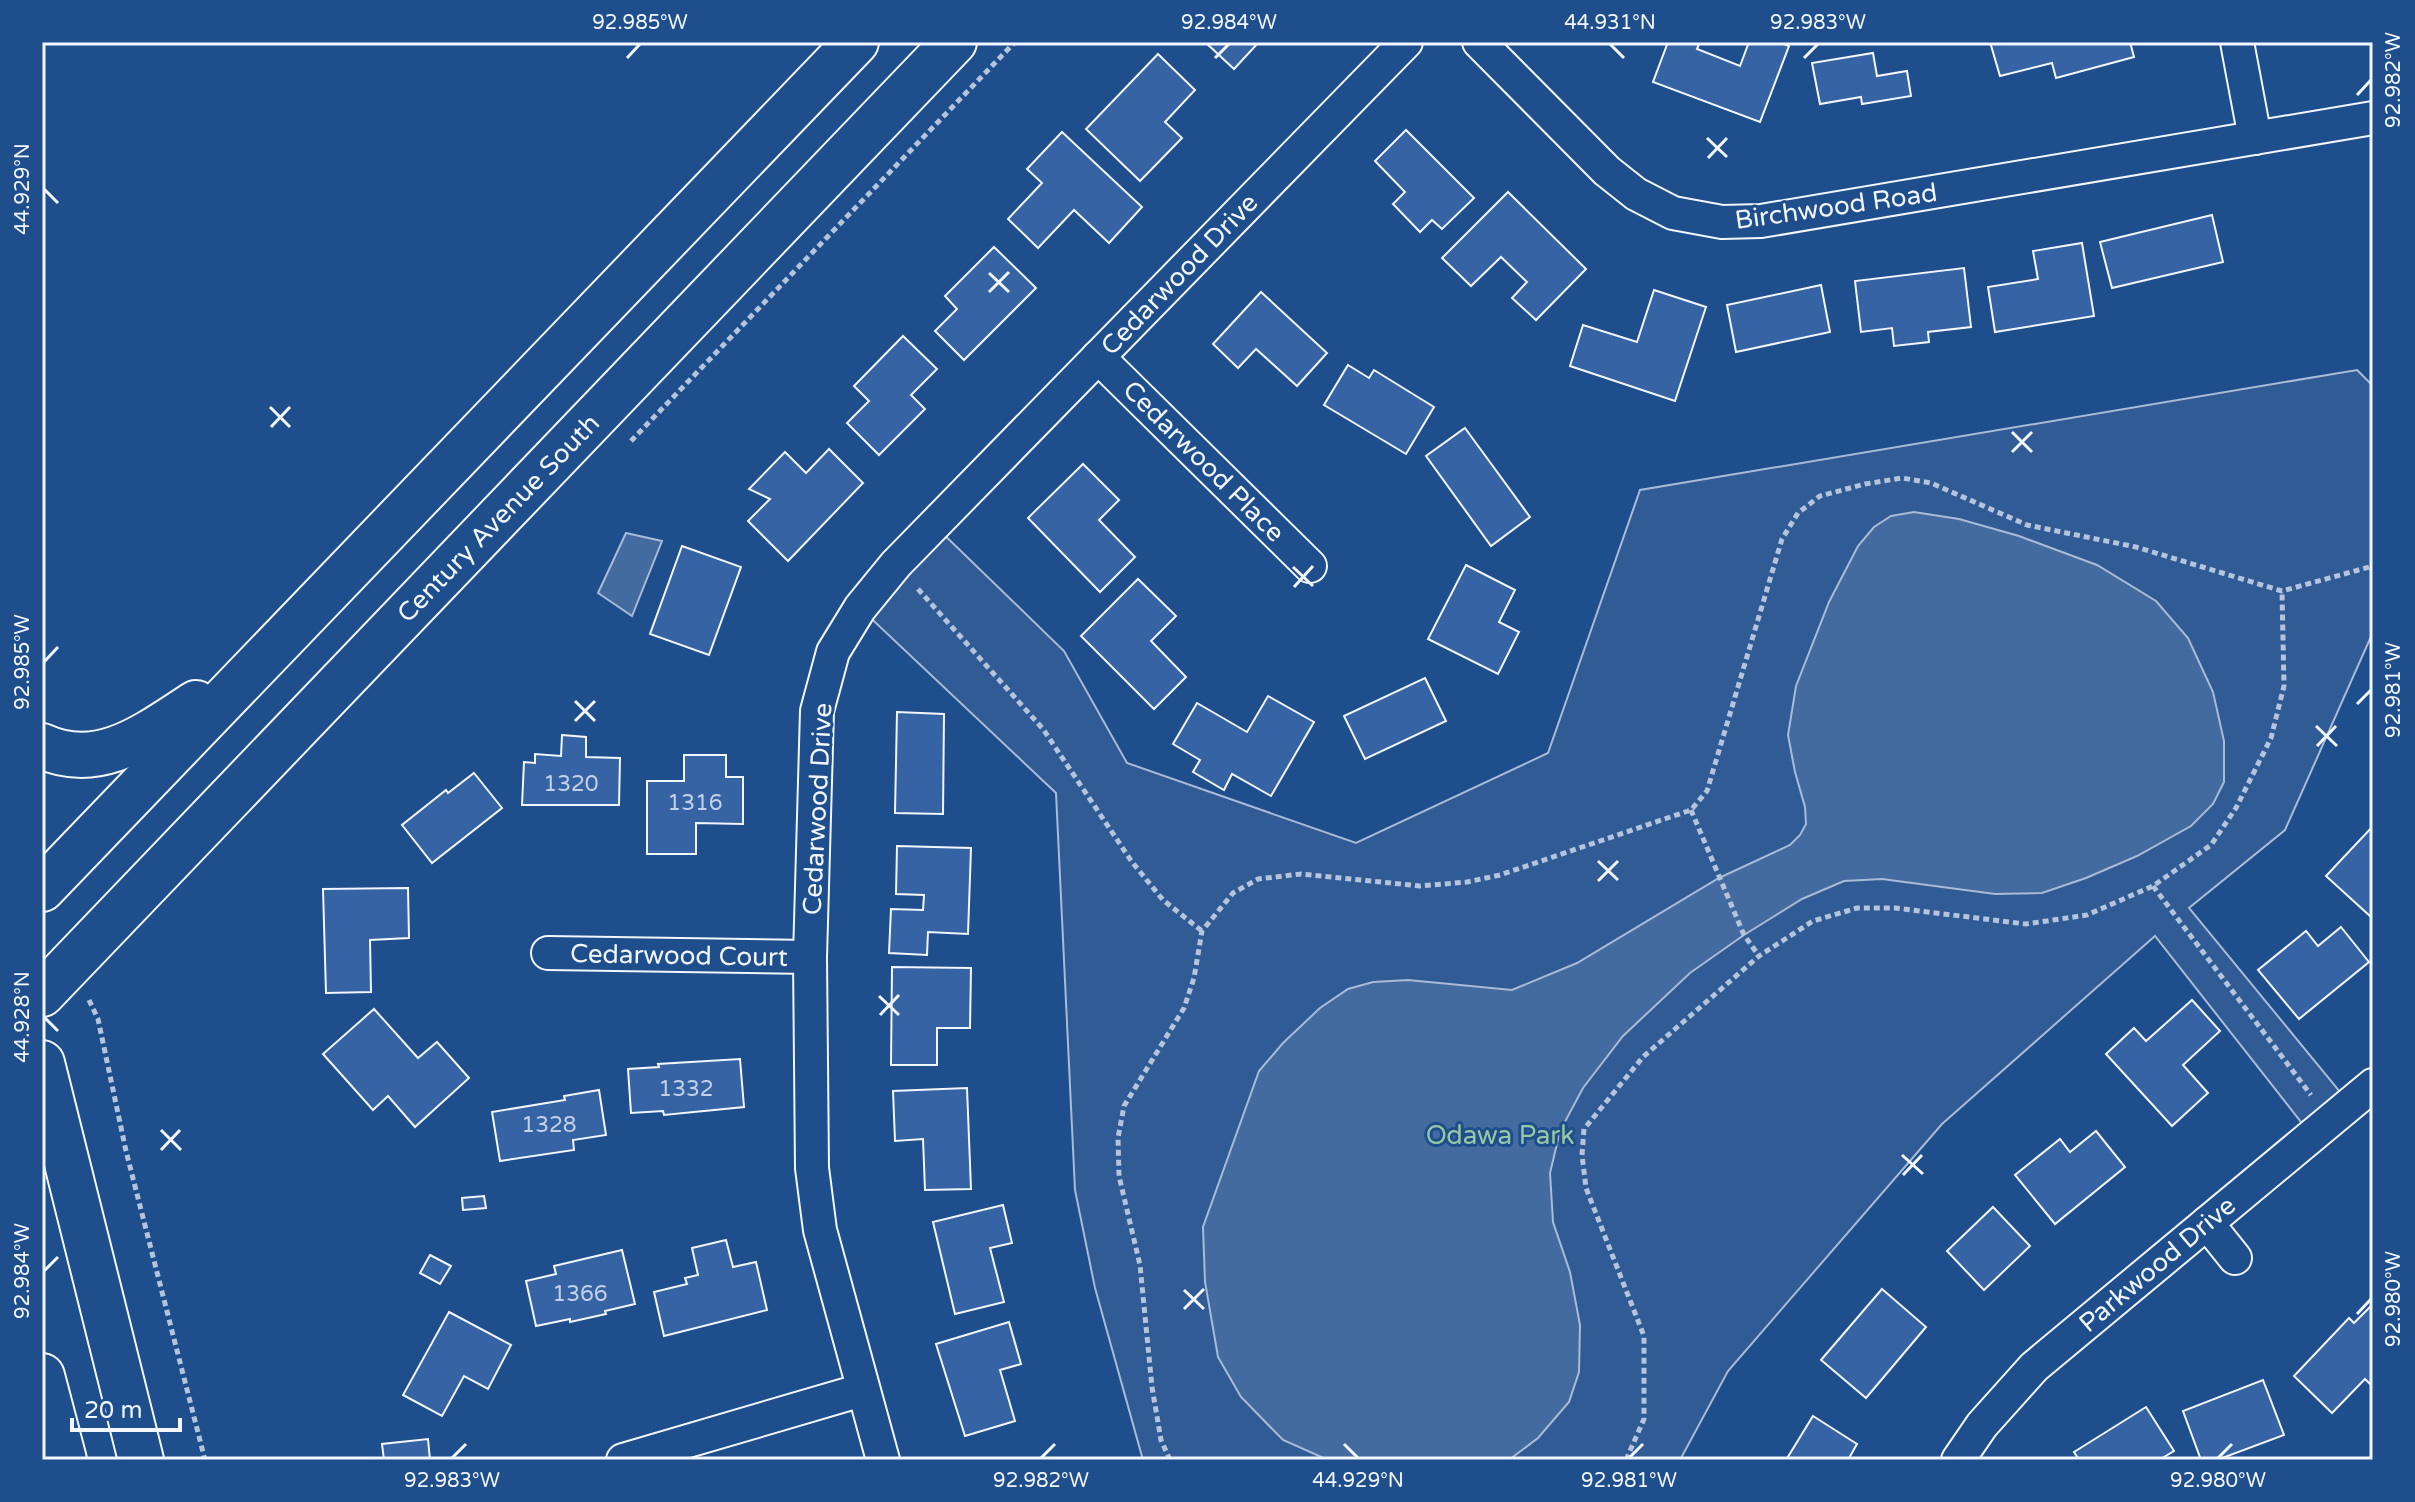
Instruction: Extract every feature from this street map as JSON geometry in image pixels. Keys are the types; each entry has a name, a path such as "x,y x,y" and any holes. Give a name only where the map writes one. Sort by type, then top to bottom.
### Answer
{"main road":[{"path":"42,889 856,42"},
{"name":"Century Avenue South","path":"42,994 954,42"},
{"path":"42,746 53,751 86,756 132,744 259,662"},
{"path":"42,1063 141,1460"},
{"path":"42,1376 64,1460"}],"street":[{"name":"Cedarwood Drive","path":"883,1460 820,1230 812,1168 810,957 817,711 833,652 860,608 896,564 1406,42"},
{"name":"Birchwood Road","path":"1479,42 1607,171 1636,194 1673,213 1722,222 1777,218 2373,118"},
{"path":"2237,42 2255,138"},
{"name":"Cedarwood Place","path":"1098,357 1310,566"},
{"name":"Cedarwood Court","path":"548,953 810,957"},
{"name":"Parkwood Drive","path":"1958,1460 1982,1425 2034,1367 2373,1085"},
{"path":"2207,1223 2235,1258"},
{"path":"623,1460 862,1390"}],"path":[{"path":"1170,1460 1161,1440 1152,1387 1140,1265 1119,1176 1118,1138 1124,1106 1184,1008 1194,978 1202,931 1233,893 1258,879 1301,874 1420,886 1467,882 1500,875 1691,810 1707,791 1782,539 1798,513 1820,496 1902,478 1931,483 2027,525 2136,547 2282,591 2373,566"},
{"path":"896,564 1043,729 1132,862 1163,900 1202,931"},
{"path":"1626,1460 1644,1419 1644,1336 1586,1188 1582,1155 1584,1129 1643,1057 1759,956 1813,921 1857,908 1895,908 2026,924 2087,915 2153,886 2211,845 2236,808 2271,738 2284,686 2282,591"},
{"path":"1691,810 1744,935 1759,956"},
{"path":"2153,886 2331,1120"},
{"path":"74,961 98,1019 126,1151 205,1460"}],"shaded area":[{"name":"Odawa Park","path":"2357,370 2373,386 2373,632 2285,830 2189,908 2350,1104 2312,1136 2155,936 1942,1124 1728,1371 1680,1460 1143,1460 1095,1288 1075,1190 1056,793 860,608 934,525 1064,651 1127,763 1356,843 1548,753 1640,490"},
{"path":"1914,512 1959,519 2019,536 2097,565 2156,601 2188,638 2213,692 2224,741 2224,782 2213,804 2191,826 2137,856 2042,893 1995,894 1882,879 1844,881 1802,899 1744,935 1690,973 1623,1036 1583,1088 1560,1131 1550,1173 1553,1222 1570,1272 1580,1325 1579,1372 1569,1402 1538,1438 1509,1460 1328,1460 1283,1440 1241,1397 1218,1357 1205,1282 1203,1227 1259,1071 1320,1008 1348,989 1373,982 1408,980 1512,990 1577,963 1719,878 1790,845 1806,824 1788,735 1796,686 1829,602 1858,546 1874,527 1891,516"},
{"path":"626,533 662,541 632,616 598,593"}],"building":[{"path":"1205,42 1259,42 1234,69"},
{"path":"1668,42 1700,42 1697,49 1740,66 1749,42 1779,42 1789,46 1760,122 1653,82"},
{"path":"1990,42 2130,42 2134,57 2056,78 2052,63 2000,76"},
{"path":"1873,53 1877,76 1907,71 1911,96 1862,104 1861,97 1820,104 1812,63"},
{"path":"1158,54 1195,90 1165,122 1182,138 1140,181 1086,129"},
{"path":"1406,130 1474,198 1442,229 1432,220 1420,232 1393,204 1405,192 1375,161"},
{"path":"1062,132 1142,207 1109,243 1074,210 1038,248 1008,219 1042,183 1027,169"},
{"path":"1508,192 1586,269 1536,320 1512,298 1527,282 1501,257 1471,286 1442,258"},
{"path":"2212,215 2223,262 2112,288 2100,242"},
{"path":"2082,243 2094,316 1995,332 1988,287 2038,279 2033,251"},
{"path":"994,247 1036,288 964,360 935,331 957,309 945,296"},
{"path":"1964,268 1971,327 1928,332 1929,342 1894,346 1892,328 1861,332 1855,281"},
{"path":"1821,285 1830,332 1736,352 1727,305"},
{"path":"1654,290 1706,307 1675,401 1570,366 1583,325 1637,342"},
{"path":"1261,292 1327,353 1297,386 1256,349 1238,368 1213,344"},
{"path":"903,336 937,369 911,395 925,409 879,455 847,423 869,401 854,386"},
{"path":"1348,365 1369,378 1374,370 1434,407 1406,454 1324,405"},
{"path":"1465,428 1530,517 1491,546 1426,456"},
{"path":"829,449 863,483 788,561 748,521 770,499 749,489 785,452 806,473"},
{"path":"1083,464 1119,500 1099,520 1135,557 1100,592 1028,518"},
{"path":"682,546 741,567 709,655 650,634"},
{"path":"1466,565 1515,590 1499,622 1519,632 1498,674 1428,639"},
{"path":"1138,579 1176,616 1151,641 1186,677 1154,709 1081,636"},
{"path":"1425,678 1446,721 1365,759 1344,716"},
{"path":"1268,696 1314,722 1271,796 1232,774 1224,790 1193,772 1200,760 1173,744 1197,703 1247,732"},
{"path":"897,712 944,714 943,814 895,813"},
{"path":"562,735 586,737 586,757 620,758 619,805 522,805 524,762 535,763 535,754 561,756"},
{"path":"684,755 726,755 726,777 743,777 743,824 696,823 696,854 647,854 647,781 684,781"},
{"path":"474,773 502,808 432,863 402,825 446,790 448,793"},
{"path":"2373,826 2373,913 2370,916 2326,876"},
{"path":"897,846 971,848 968,934 928,932 927,955 889,953 891,909 923,910 924,895 896,894"},
{"path":"408,888 409,938 370,940 371,992 326,993 323,889"},
{"path":"2341,927 2369,962 2299,1019 2258,970 2306,931 2318,946"},
{"path":"892,967 971,968 970,1028 937,1028 937,1065 891,1065"},
{"path":"2192,1000 2220,1031 2183,1065 2208,1093 2172,1126 2106,1054 2134,1028 2146,1041"},
{"path":"374,1009 418,1058 437,1042 469,1078 415,1127 388,1096 373,1110 323,1054"},
{"path":"740,1059 744,1107 664,1115 663,1111 631,1113 628,1069"},
{"path":"967,1088 971,1189 925,1190 923,1139 895,1141 893,1091"},
{"path":"599,1090 606,1135 573,1140 574,1150 500,1161 492,1112 565,1100 564,1096"},
{"path":"2096,1131 2125,1167 2055,1224 2015,1175 2060,1139 2070,1152"},
{"path":"484,1196 486,1208 463,1210 462,1198"},
{"path":"1003,1205 1012,1243 990,1248 1004,1302 955,1314 933,1222"},
{"path":"1993,1207 2030,1246 1984,1290 1947,1251"},
{"path":"726,1240 733,1267 756,1262 767,1310 664,1336 654,1292 687,1284 685,1278 698,1275 692,1248"},
{"path":"622,1250 635,1304 570,1322 570,1319 536,1326 526,1281 556,1274 554,1266"},
{"path":"430,1255 451,1266 440,1284 420,1273"},
{"path":"1882,1289 1926,1327 1866,1398 1821,1360"},
{"path":"2373,1304 2373,1387 2365,1379 2332,1413 2294,1376 2349,1318 2354,1323"},
{"path":"449,1312 511,1345 488,1389 464,1376 442,1416 403,1395"},
{"path":"1009,1322 1021,1364 1000,1370 1015,1421 965,1436 936,1344"},
{"path":"2263,1380 2284,1435 2217,1460 2201,1460 2183,1411"},
{"path":"2146,1407 2174,1451 2159,1460 2079,1460 2074,1452"},
{"path":"1813,1416 1857,1444 1848,1460 1786,1460"},
{"path":"428,1439 430,1460 384,1460 382,1444"}]}
